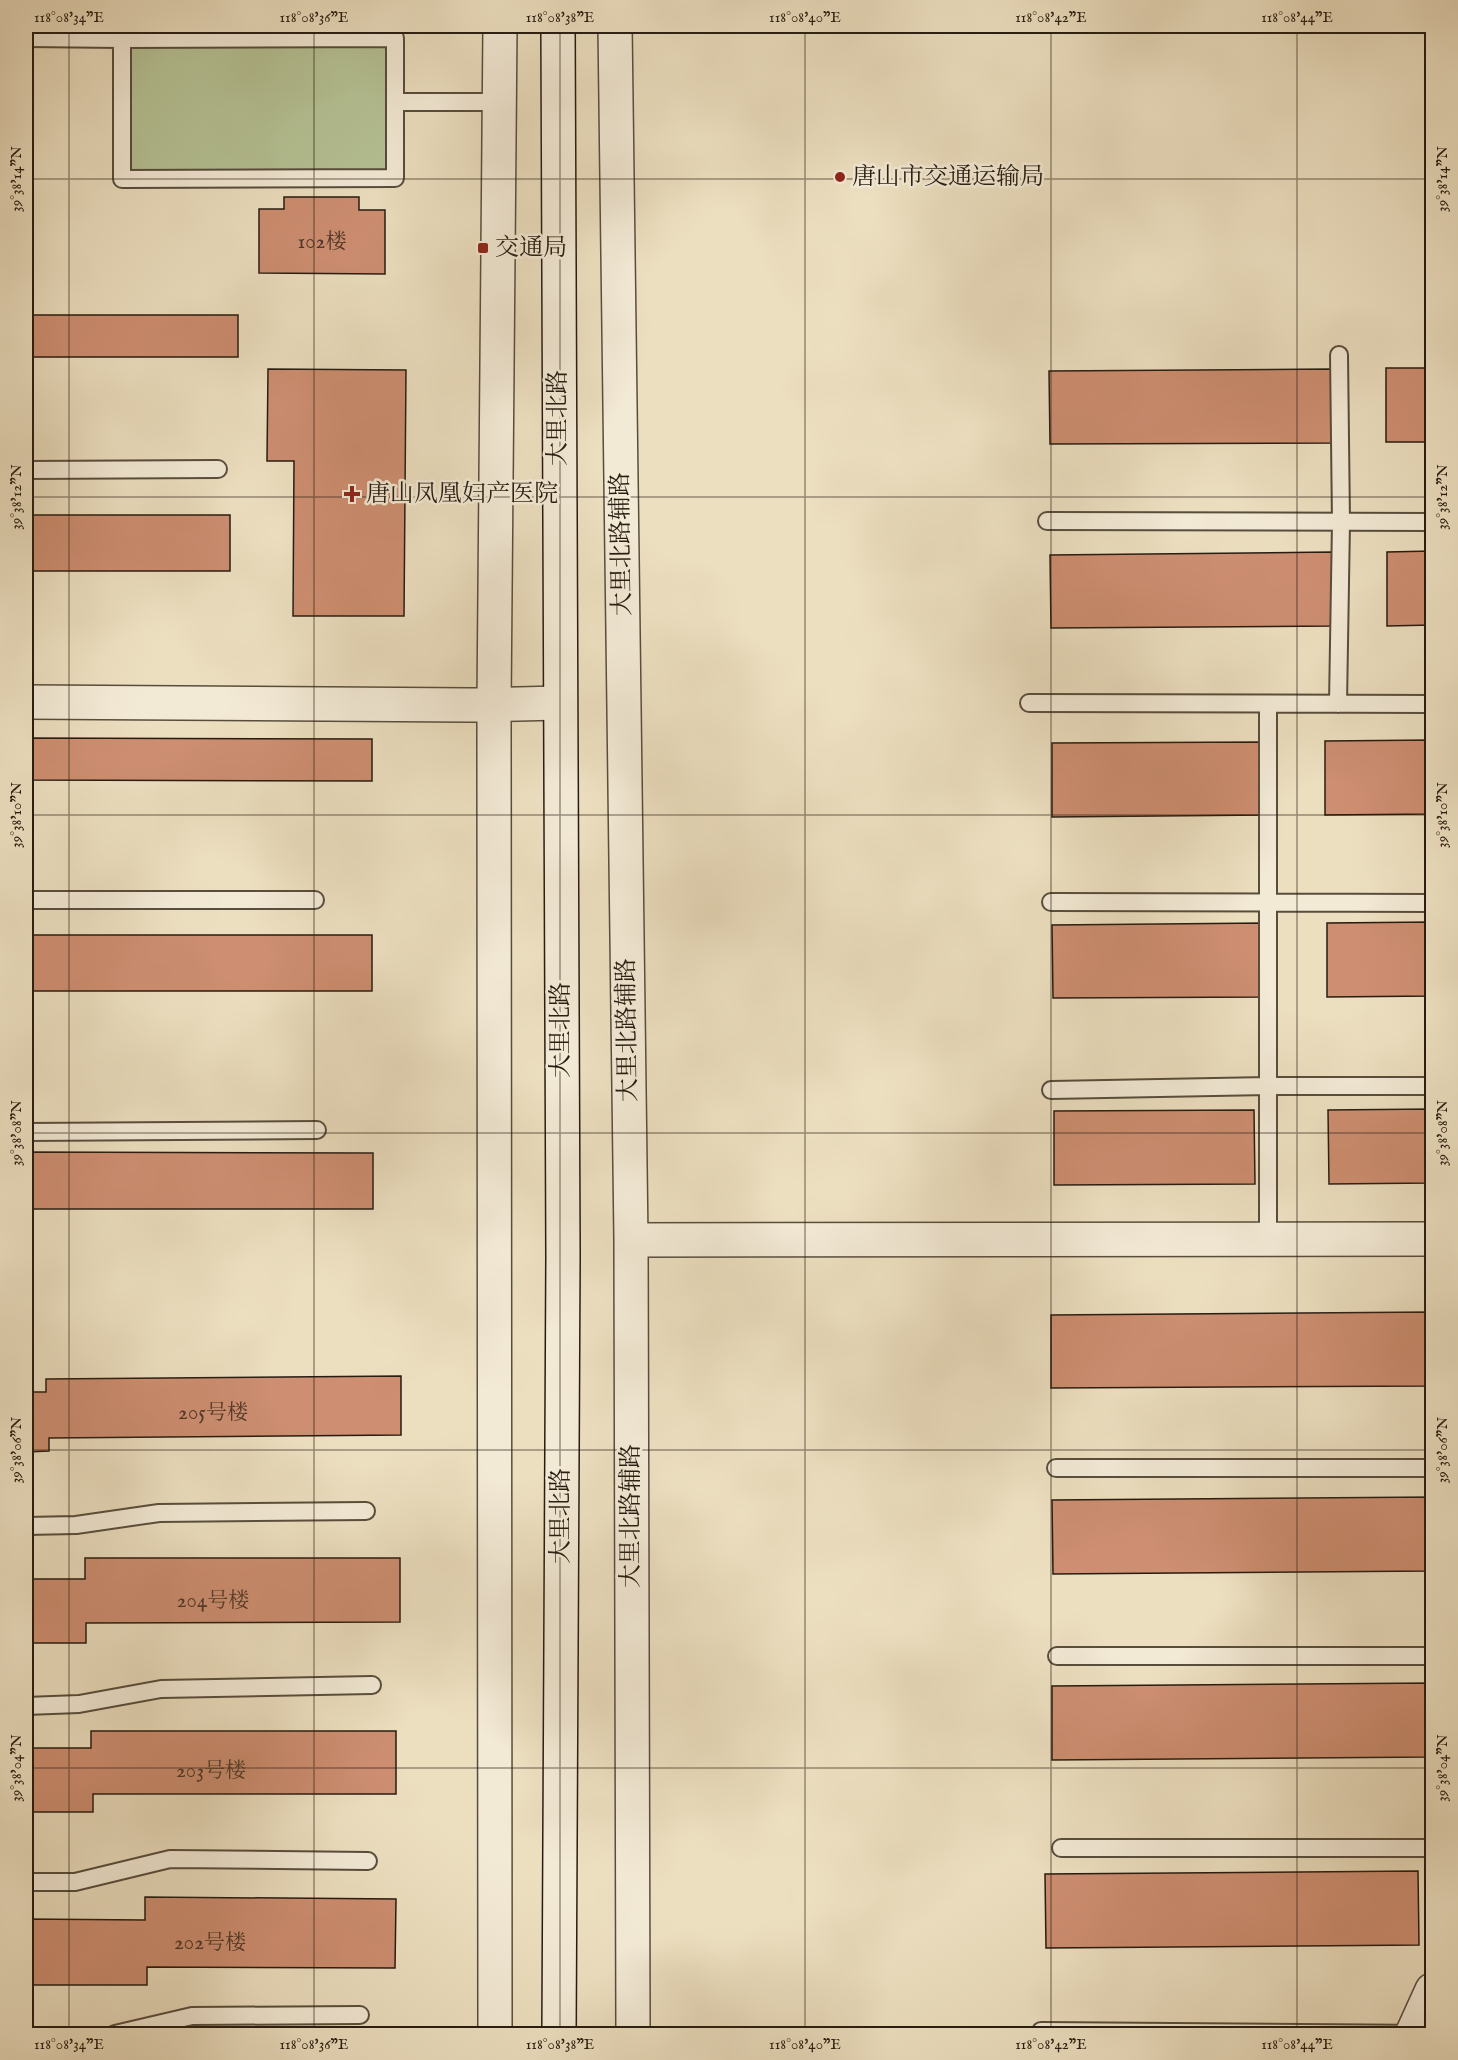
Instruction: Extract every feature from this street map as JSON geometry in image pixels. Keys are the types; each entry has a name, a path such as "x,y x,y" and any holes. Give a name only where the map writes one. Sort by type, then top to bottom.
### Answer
{"street":[{"path":"495,2034 494,705 501,26"},
{"name":"大里北路","path":"558,26 562,1245 559,2034"},
{"name":"大里北路辅路","path":"615,26 631,1240 633,2034"},
{"path":"26,702 494,705 559,703"},
{"path":"631,1240 1432,1239"},
{"path":"1419,2034 1432,1990"}],"lane":[{"path":"26,38 395,38 395,178 122,179 122,39"},
{"path":"395,102 500,102"},
{"path":"1338,704 1341,522 1339,355"},
{"path":"26,470 218,470"},
{"path":"1047,521 1432,522"},
{"path":"1029,703 1432,704"},
{"path":"1268,705 1268,1239"},
{"path":"26,900 315,900"},
{"path":"1051,902 1432,903"},
{"path":"1051,1090 1432,1086"},
{"path":"26,1131 317,1130"},
{"path":"1056,1468 1432,1468"},
{"path":"26,1526 76,1525 159,1513 366,1511"},
{"path":"1057,1656 1432,1656"},
{"path":"26,1706 79,1704 161,1689 372,1685"},
{"path":"1061,1848 1432,1848"},
{"path":"26,1882 75,1882 170,1859 368,1861"},
{"path":"115,2034 192,2016 360,2015"},
{"path":"1041,2031 1419,2034"}],"green space":[{"path":"129,46 388,46 388,172 129,172"}],"building":[{"path":"284,197 359,197 359,210 385,210 385,274 259,273 259,209 284,209"},
{"path":"26,315 238,315 238,357 26,357"},
{"path":"1386,368 1432,368 1432,442 1386,442"},
{"path":"268,369 406,370 404,616 293,616 294,461 267,461"},
{"path":"1332,369 1332,443 1050,444 1049,371"},
{"path":"26,515 230,515 230,571 26,571"},
{"path":"1432,551 1432,625 1387,626 1387,552"},
{"path":"1332,552 1333,626 1051,628 1050,555"},
{"path":"26,738 372,739 372,781 26,780"},
{"path":"1432,740 1432,814 1325,815 1325,741"},
{"path":"1265,742 1265,815 1052,817 1052,743"},
{"path":"1432,922 1432,996 1327,997 1327,923"},
{"path":"1266,923 1266,997 1053,998 1052,925"},
{"path":"26,935 372,935 372,991 26,991"},
{"path":"1432,1109 1432,1183 1329,1184 1328,1110"},
{"path":"1254,1110 1255,1184 1054,1185 1054,1111"},
{"path":"26,1152 373,1153 373,1209 26,1209"},
{"path":"1432,1312 1432,1386 1051,1388 1051,1315"},
{"path":"401,1376 401,1435 49,1438 49,1451 26,1452 26,1392 46,1392 46,1379"},
{"path":"1432,1497 1432,1571 1053,1574 1052,1500"},
{"path":"85,1558 400,1558 400,1622 86,1623 86,1643 26,1643 26,1579 85,1579"},
{"path":"1432,1683 1432,1757 1052,1760 1052,1686"},
{"path":"91,1731 396,1731 396,1794 93,1794 93,1812 26,1812 26,1748 91,1748"},
{"path":"1418,1871 1419,1945 1046,1948 1045,1874"},
{"path":"145,1897 396,1899 395,1968 147,1967 147,1985 26,1985 26,1919 145,1920"}],"place":[{"name":"唐山市交通运输局","path":"840,177"},
{"name":"交通局","path":"483,248"},
{"name":"唐山凤凰妇产医院","path":"352,494"}]}
